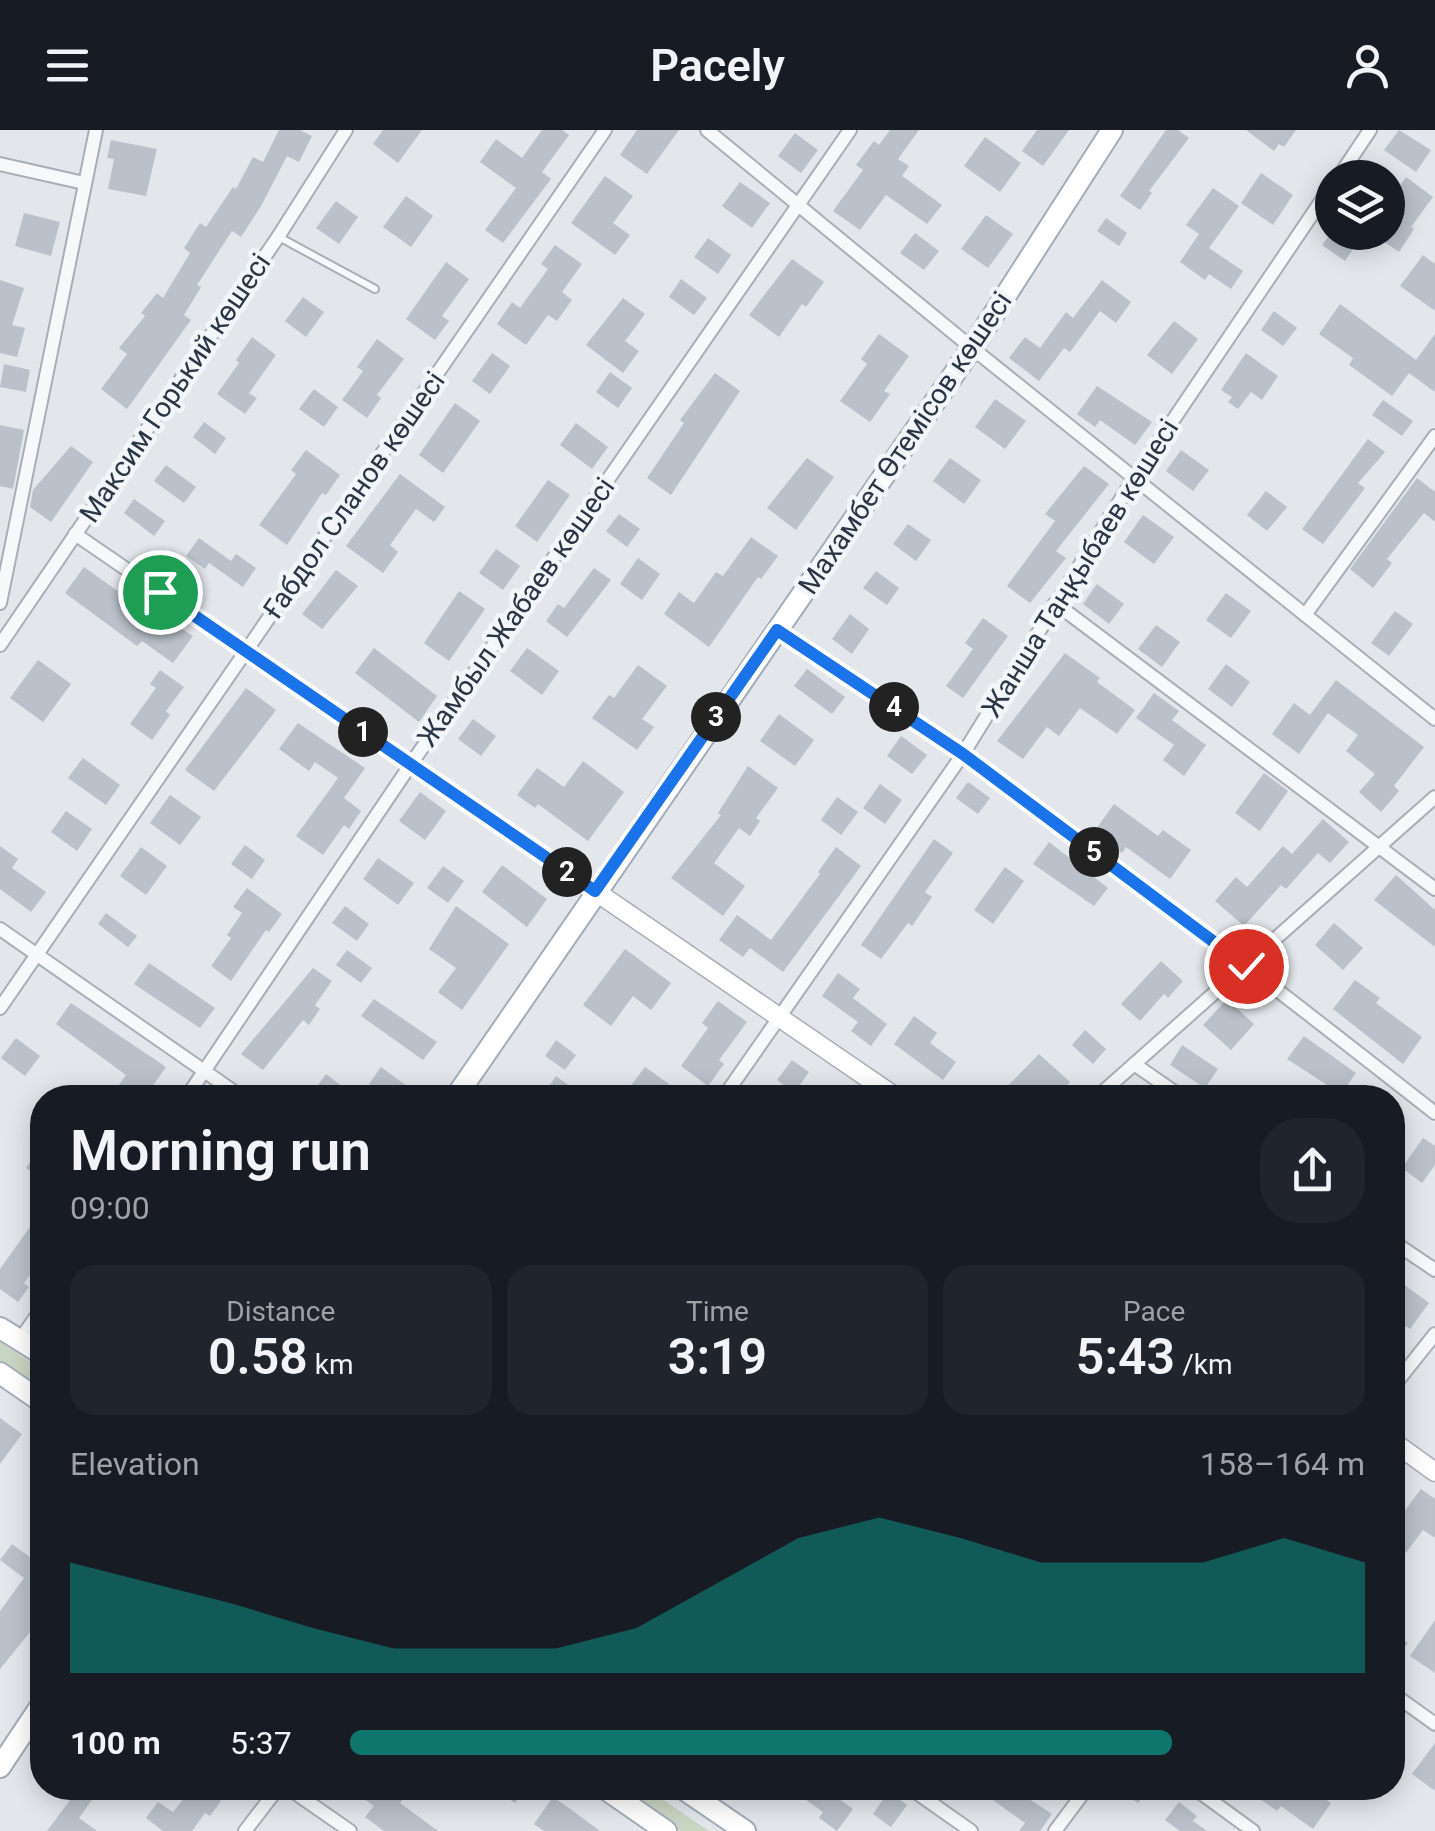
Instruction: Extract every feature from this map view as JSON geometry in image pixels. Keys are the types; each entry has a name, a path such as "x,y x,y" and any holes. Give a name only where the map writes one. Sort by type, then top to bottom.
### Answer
{"main road":[{"name":"Махамбет Өтемісов көшесі","path":"464,1085 972,348 1112,131"},
{"path":"0,1328 30,1346"},
{"path":"0,1373 30,1394"},
{"path":"0,1767 30,1722"},
{"path":"621,1800 666,1831"},
{"path":"699,1800 744,1831"}],"street":[{"path":"0,603 96,130"},
{"name":"Максим Горький көшесі","path":"0,644 278,237 346,130"},
{"name":"Ғабдол Сланов көшесі","path":"0,1008 606,130"},
{"path":"706,130 1435,719"},
{"name":"Жамбыл Жабаев көшесі","path":"195,1085 410,764 850,130"},
{"path":"1350,160 1370,130"},
{"path":"1,167 84,183"},
{"name":"Жанша Таңқыбаев көшесі","path":"733,1085 963,754 1134,478 1315,210"},
{"path":"1305,616 1435,436"},
{"path":"75,534 878,1085"},
{"path":"1055,603 1435,889"},
{"path":"777,630 963,754 1399,1085"},
{"path":"1111,1085 1435,797"},
{"path":"0,930 224,1085"},
{"path":"1134,1064 1164,1085"},
{"path":"1405,1090 1435,1113"},
{"path":"1405,1250 1435,1270"},
{"path":"20,1340 30,1325"},
{"path":"1405,1372 1435,1334"},
{"path":"1405,1450 1435,1472"},
{"path":"1405,1702 1435,1724"},
{"path":"245,1831 269,1800"},
{"path":"305,1800 350,1831"},
{"path":"927,1800 971,1831"},
{"path":"1055,1831 1078,1800"},
{"path":"1210,1800 1252,1831"}],"lane":[{"path":"278,237 375,289"}],"green space":[{"path":"0,1342 30,1362 30,1382 0,1362"},
{"path":"635,1800 664,1800 709,1831 680,1831"}],"building":[{"path":"279,130 300,130 312,136 299,162 287,156 241,237 232,231 197,285 201,287 184,315 191,320 127,409 101,389 127,354 119,348 145,316 141,313 157,293 163,298 190,253 184,248 200,223 206,227 233,187 236,189 253,157 263,162"},
{"path":"383,130 422,130 398,163 373,144"},
{"path":"542,130 562,130 569,135 542,172 551,179 503,243 485,230 516,188 480,162 496,139 522,158"},
{"path":"637,130 679,130 647,174 620,155"},
{"path":"890,130 919,130 898,159 909,166 902,176 942,205 927,224 886,195 860,230 833,211 863,170 856,165 874,141 879,145"},
{"path":"1037,130 1069,130 1043,166 1022,151"},
{"path":"1166,130 1178,130 1189,138 1149,191 1152,193 1140,210 1120,196"},
{"path":"1246,130 1296,130 1284,147 1279,144 1274,151"},
{"path":"1399,130 1431,150 1416,172 1405,160 1384,150"},
{"path":"795,133 818,150 801,173 778,156"},
{"path":"985,137 1021,163 1000,192 964,166"},
{"path":"111,140 157,149 146,196 108,189 114,159 107,158"},
{"path":"1261,173 1293,195 1273,225 1241,203"},
{"path":"605,176 633,196 613,223 630,235 615,255 571,223"},
{"path":"1405,178 1433,197 1411,227 1414,229 1405,243"},
{"path":"740,182 770,203 752,228 722,206"},
{"path":"1213,188 1239,206 1209,248 1243,271 1231,289 1209,274 1205,280 1180,262 1199,234 1186,225"},
{"path":"406,196 433,216 411,247 383,227"},
{"path":"336,201 358,217 339,244 316,228"},
{"path":"24,213 60,222 51,256 15,246"},
{"path":"986,215 1013,234 988,268 961,249"},
{"path":"1106,218 1127,233 1119,246 1097,231"},
{"path":"915,233 939,251 924,270 900,253"},
{"path":"708,238 731,255 718,274 694,257"},
{"path":"555,245 582,264 562,292 572,300 557,321 548,315 526,345 497,324 512,302 520,308 548,269 541,264"},
{"path":"1329,250 1352,250 1345,261"},
{"path":"1423,255 1435,264 1435,311 1400,286"},
{"path":"792,259 824,282 806,307 802,304 779,337 749,315"},
{"path":"446,262 469,279 442,316 449,321 435,340 406,319"},
{"path":"681,279 707,298 694,315 669,297"},
{"path":"0,280 24,288 12,325 25,328 17,357 0,353"},
{"path":"1102,280 1131,302 1116,323 1100,311 1070,352 1064,348 1039,381 1009,358 1025,337 1040,348 1066,312 1073,318"},
{"path":"303,297 324,312 306,337 285,321"},
{"path":"623,298 645,314 625,341 639,351 623,373 586,345"},
{"path":"1340,304 1416,360 1435,334 1435,392 1409,373 1392,396 1349,365 1353,358 1319,334"},
{"path":"1274,311 1297,328 1283,346 1261,330"},
{"path":"1174,321 1198,339 1172,374 1147,355"},
{"path":"879,334 909,356 884,391 890,394 870,422 840,401 867,364 861,359"},
{"path":"252,337 276,355 249,393 257,398 245,414 217,394"},
{"path":"377,339 404,359 377,395 381,398 367,418 342,400 363,371 357,367"},
{"path":"492,353 510,366 490,394 472,381"},
{"path":"1246,353 1278,376 1262,400 1251,392 1238,409 1228,402 1232,397 1221,390"},
{"path":"4,364 30,370 26,392 0,387"},
{"path":"610,372 632,388 618,408 596,392"},
{"path":"715,373 740,391 671,495 647,478 684,423 680,420"},
{"path":"1097,386 1152,422 1135,445 1100,420 1095,427 1077,414"},
{"path":"314,389 338,407 324,427 299,409"},
{"path":"995,399 1026,421 1005,449 975,427"},
{"path":"1383,400 1413,421 1402,436 1372,415"},
{"path":"455,403 480,421 443,473 419,455"},
{"path":"204,422 226,438 215,454 193,437"},
{"path":"576,423 608,447 592,469 560,445"},
{"path":"0,425 24,430 13,489 0,486"},
{"path":"1368,439 1385,452 1358,483 1365,488 1323,544 1302,529"},
{"path":"71,446 93,462 51,522 30,507 33,490"},
{"path":"306,450 340,475 326,495 322,493 287,545 259,525 296,474 291,470"},
{"path":"1181,450 1209,470 1193,491 1166,471"},
{"path":"807,458 834,477 796,530 767,508"},
{"path":"950,458 981,480 964,504 933,481"},
{"path":"166,465 196,487 184,503 154,481"},
{"path":"1084,466 1109,484 1056,551 1066,558 1030,603 1007,586 1055,521 1045,514"},
{"path":"400,474 445,507 434,522 416,509 390,545 398,552 383,573 346,546"},
{"path":"1417,478 1435,492 1435,522 1424,513 1387,559 1392,563 1373,588 1350,569"},
{"path":"548,480 570,495 537,542 515,526"},
{"path":"1266,491 1287,507 1267,531 1247,515"},
{"path":"134,499 165,521 154,536 124,513"},
{"path":"619,514 640,529 627,547 606,531"},
{"path":"1143,515 1174,537 1154,564 1124,542"},
{"path":"908,524 931,540 916,561 893,544"},
{"path":"751,537 778,556 761,579 758,577 709,647 664,614 679,592 694,603 716,572 723,576"},
{"path":"199,538 231,561 236,554 256,568 243,587 209,563 205,569 186,556"},
{"path":"496,549 520,566 503,590 479,573"},
{"path":"638,558 660,574 642,600 620,584"},
{"path":"84,567 133,602 135,599 193,636 173,663 142,641 137,646 65,593"},
{"path":"594,568 611,580 567,637 546,621 558,604 564,608"},
{"path":"336,570 358,586 322,629 302,614"},
{"path":"876,571 899,588 887,605 863,588"},
{"path":"1097,584 1124,604 1109,624 1083,604"},
{"path":"459,591 485,609 449,661 424,643"},
{"path":"1226,593 1251,611 1231,638 1206,620"},
{"path":"1395,611 1413,624 1389,656 1371,643"},
{"path":"850,614 869,629 852,654 832,639"},
{"path":"983,618 1008,636 963,698 946,686 973,649 965,643"},
{"path":"1156,625 1180,642 1162,667 1138,649"},
{"path":"374,648 437,696 419,722 355,673"},
{"path":"527,648 559,671 542,695 510,671"},
{"path":"1065,653 1135,710 1117,734 1080,708 1059,736 1047,727 1023,759 997,741"},
{"path":"38,660 71,684 43,722 10,698"},
{"path":"1226,664 1250,682 1232,707 1208,689"},
{"path":"638,665 667,686 642,719 654,727 637,750 592,718 609,695 614,698"},
{"path":"807,669 845,697 832,714 794,686"},
{"path":"160,670 184,687 166,711 170,715 152,740 130,724 156,688 150,684"},
{"path":"1336,680 1424,747 1394,786 1399,791 1381,812 1359,792 1375,774 1346,751 1358,735 1328,713 1299,754 1272,734 1294,703 1310,715"},
{"path":"246,688 276,710 214,791 185,770"},
{"path":"1154,693 1179,711 1172,720 1206,745 1184,776 1163,760 1174,745 1136,718"},
{"path":"779,714 814,740 795,766 760,741"},
{"path":"473,719 496,736 481,756 458,739"},
{"path":"298,723 365,768 344,798 361,811 349,829 344,825 323,855 296,836 338,778 315,762 309,771 279,749"},
{"path":"901,736 927,755 912,774 887,756"},
{"path":"83,758 120,785 106,805 68,778"},
{"path":"583,761 624,792 588,841 538,804 535,808 517,795 537,768 564,787"},
{"path":"748,766 778,788 756,818 760,821 750,836 739,828 714,863 745,886 723,916 671,878 721,815 718,813"},
{"path":"1264,773 1288,791 1260,831 1235,813"},
{"path":"968,782 990,798 978,814 956,798"},
{"path":"880,784 902,800 885,824 863,808"},
{"path":"420,792 446,811 425,840 399,821"},
{"path":"170,795 201,817 180,845 150,823"},
{"path":"837,797 858,812 841,835 821,820"},
{"path":"1114,804 1158,836 1163,830 1191,850 1170,879 1126,847 1122,853 1094,832"},
{"path":"66,811 92,829 77,851 51,832"},
{"path":"1323,819 1349,842 1330,863 1318,853 1286,889 1281,885 1244,926 1215,901 1236,877 1247,887 1283,846 1292,854"},
{"path":"934,839 953,853 925,892 932,897 881,959 861,945"},
{"path":"1049,842 1108,888 1094,906 1033,864"},
{"path":"245,845 265,860 252,879 231,864"},
{"path":"0,846 18,859 12,868 46,892 31,912 0,889"},
{"path":"141,847 167,866 146,895 120,876"},
{"path":"836,847 861,866 783,972 750,948 743,957 719,940 737,915 771,940"},
{"path":"378,858 414,883 398,905 363,879"},
{"path":"502,865 547,899 527,927 482,892"},
{"path":"443,866 464,881 448,903 427,888"},
{"path":"1005,867 1024,881 993,924 974,910"},
{"path":"1396,875 1435,910 1435,947 1374,900"},
{"path":"247,888 282,914 269,932 266,930 231,981 211,966 231,938 227,935 242,913 233,907"},
{"path":"345,906 369,924 357,941 332,923"},
{"path":"456,906 509,944 462,1010 438,992 456,968 429,949"},
{"path":"106,913 137,936 128,947 98,924"},
{"path":"1334,923 1363,948 1343,970 1315,945"},
{"path":"625,949 671,983 651,1010 633,996 611,1026 583,1005"},
{"path":"347,950 372,968 361,983 336,965"},
{"path":"1161,961 1183,981 1168,998 1164,994 1140,1021 1121,1004"},
{"path":"149,963 215,1008 200,1028 134,984"},
{"path":"313,968 332,981 315,1005 320,1009 309,1025 303,1020 263,1070 241,1054"},
{"path":"838,973 860,989 853,998 887,1024 871,1046 851,1031 858,1022 822,996"},
{"path":"1355,980 1380,998 1376,1003 1422,1037 1403,1064 1333,1009"},
{"path":"374,999 437,1042 423,1060 361,1016"},
{"path":"1227,999 1254,1024 1231,1050 1203,1025"},
{"path":"718,1001 747,1022 719,1060 724,1064 709,1085 681,1066 708,1028 702,1023"},
{"path":"71,1003 166,1067 153,1085 119,1085 126,1075 56,1024"},
{"path":"914,1016 937,1033 930,1043 956,1062 943,1080 894,1044"},
{"path":"1085,1030 1106,1049 1093,1064 1072,1045"},
{"path":"1304,1036 1356,1073 1347,1085 1327,1085 1287,1059"},
{"path":"16,1038 40,1056 25,1076 1,1058"},
{"path":"556,1040 576,1055 565,1070 545,1056"},
{"path":"1182,1045 1218,1069 1207,1085 1200,1085 1170,1065"},
{"path":"1039,1054 1070,1082 1067,1085 1009,1085"},
{"path":"792,1060 809,1072 800,1085 784,1085 777,1080"},
{"path":"381,1067 405,1085 370,1085"},
{"path":"645,1067 669,1084 668,1085 631,1085"},
{"path":"326,1074 340,1085 318,1085"},
{"path":"556,1076 568,1085 550,1085"},
{"path":"1423,1138 1435,1146 1435,1165 1422,1183 1405,1170 1405,1164"},
{"path":"30,1227 30,1275 24,1283 29,1287 18,1302 0,1289 0,1269"},
{"path":"1405,1285 1429,1303 1410,1329 1406,1326"},
{"path":"0,1418 22,1434 0,1464"},
{"path":"1421,1489 1435,1499 1435,1538 1423,1530 1405,1554 1405,1511"},
{"path":"12,1544 30,1557 30,1632 0,1669 0,1611 24,1578 0,1560"},
{"path":"1435,1620 1435,1673 1410,1656"},
{"path":"1435,1743 1435,1791 1412,1774"},
{"path":"70,1800 92,1800 79,1818 97,1831 47,1831"},
{"path":"182,1800 221,1801 210,1816 205,1813 192,1831 163,1831 146,1818 158,1802 173,1812"},
{"path":"366,1800 402,1800 400,1803 438,1831 384,1831 365,1817 374,1806"},
{"path":"551,1800 557,1800 600,1831 544,1831 534,1824"},
{"path":"806,1800 841,1800 853,1809 837,1831 819,1818 823,1812"},
{"path":"883,1800 901,1800 907,1805 891,1827 873,1814"},
{"path":"993,1800 1031,1800 1052,1814 1040,1831 1019,1831 1025,1823"},
{"path":"1261,1800 1331,1803 1313,1829 1281,1806 1277,1811"},
{"path":"1179,1802 1197,1816 1193,1821 1207,1831 1180,1831 1165,1820"}],"route":[{"path":"160,592 595,891 777,630 963,754 1246,966"}]}
